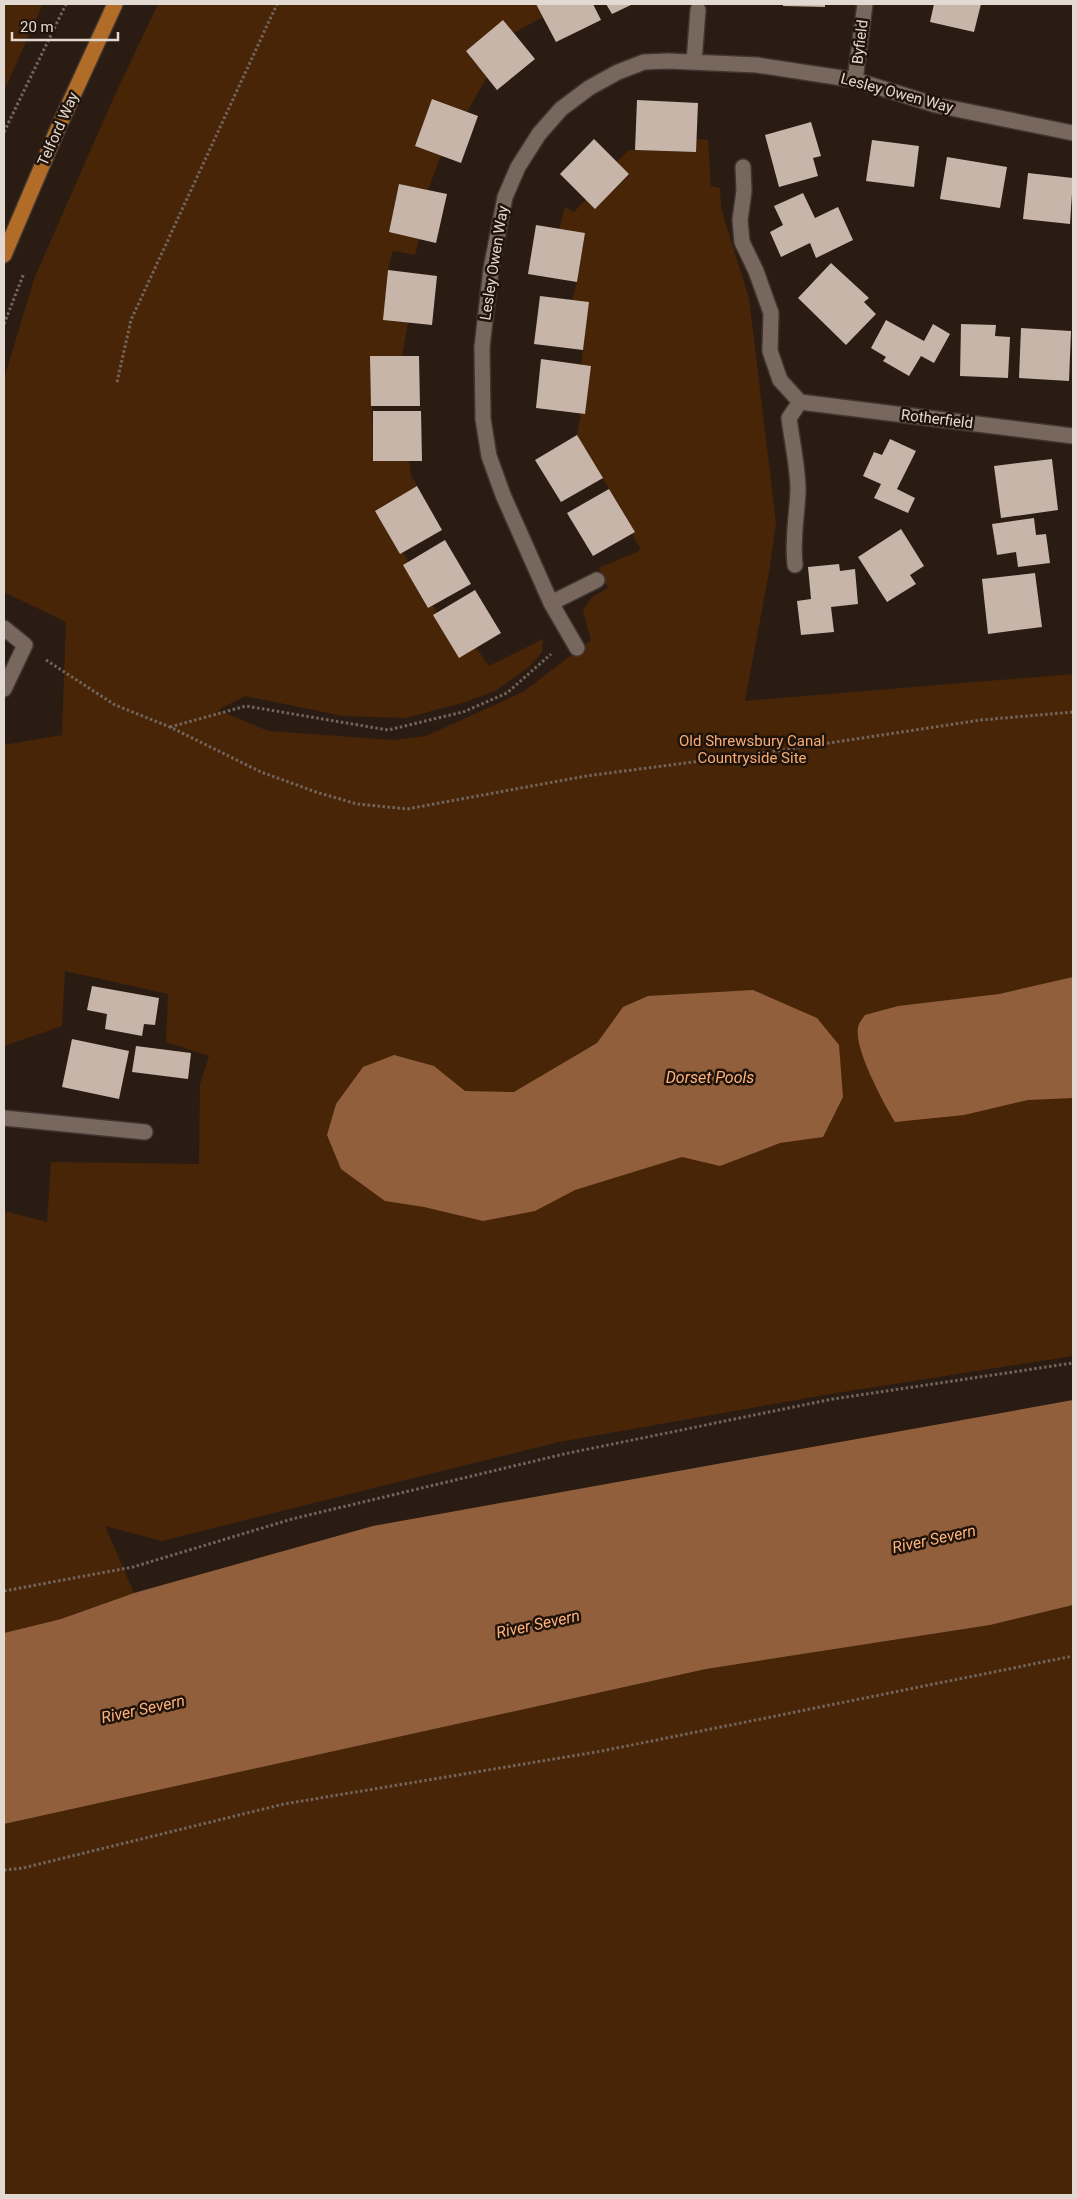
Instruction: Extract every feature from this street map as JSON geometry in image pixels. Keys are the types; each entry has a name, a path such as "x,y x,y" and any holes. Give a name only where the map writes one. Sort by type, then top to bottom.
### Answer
{"main road":[{"name":"Telford Way","path":"4,254 59,126 115,4"}],"street":[{"name":"Byfield","path":"855,80 865,4"},
{"path":"694,62 699,7"},
{"name":"Lesley Owen Way","path":"577,648 551,603 503,495 489,456 483,419 482,347 492,261 505,197 518,167 539,134 561,109 589,88 618,72 644,62 756,64 855,80 936,105 1073,133"},
{"path":"743,167 744,191 740,220 742,242 756,271 770,313 770,351 780,380 800,402 789,418 798,488 797,521 793,546 794,565"},
{"name":"Rotherfield","path":"800,402 1073,436"},
{"path":"551,603 597,580"},
{"path":"4,628 25,645 4,690"},
{"path":"4,1118 145,1132"}],"path":[{"path":"4,132 66,4"},
{"path":"117,382 131,320 277,4"},
{"path":"25,645 115,705 170,727 261,772 316,792 357,804 407,809 586,776 770,752 981,720 1073,712"},
{"path":"170,727 246,706 388,730 463,712 507,694 554,652"},
{"path":"4,1591 133,1567 292,1519 564,1454 833,1399 1073,1363"},
{"path":"4,1870 23,1868 284,1804 602,1751 1073,1656"}],"green space":[{"path":"4,4 43,4 4,91"},
{"name":"Old Shrewsbury Canal Countryside Site","path":"158,4 536,4 543,17 514,33 503,21 466,51 487,77 467,112 432,99 415,145 441,155 428,190 399,184 389,232 419,239 415,255 393,251 388,270 384,320 408,323 402,356 371,356 373,461 409,460 411,476 417,486 375,511 400,553 403,552 406,557 428,608 433,605 437,613 434,615 459,658 476,648 489,666 543,639 542,652 529,667 497,690 465,702 406,718 343,716 245,696 218,710 268,731 394,740 426,736 523,692 591,640 583,611 591,598 608,588 599,568 641,550 632,534 634,531 577,435 581,413 585,414 591,366 581,365 589,302 572,300 585,234 559,229 565,207 574,212 586,199 595,208 629,175 617,162 629,150 696,152 696,139 708,140 711,186 720,188 721,208 749,298 776,523 769,572 745,701 1073,674 1073,1356 830,1394 559,1442 162,1541 105,1526 134,1593 61,1619 4,1633 4,1211 47,1222 51,1162 199,1164 200,1084 209,1056 166,1042 168,994 65,971 62,1026 4,1046 4,745 62,735 66,622 4,592 4,379 34,279 113,99"},
{"path":"1073,1605 1073,2195 4,2195 4,1824 706,1669 990,1625"}],"water":[{"path":"1073,977 1073,1098 1028,1100 964,1115 895,1122 871,1076 861,1049 858,1028 865,1015 898,1006 999,994"},
{"name":"Dorset Pools","path":"753,990 817,1018 839,1045 843,1097 823,1137 780,1143 720,1166 682,1157 575,1190 535,1211 483,1221 424,1207 385,1201 341,1169 327,1135 336,1104 363,1067 394,1055 434,1066 465,1091 514,1092 597,1043 623,1007 648,996"},
{"name":"River Severn","path":"1073,1400 1073,1605 990,1625 706,1669 4,1824 4,1633 61,1619 134,1593 373,1526"}],"building":[{"path":"536,4 593,4 601,20 556,42"},
{"path":"606,4 633,4 612,14"},
{"path":"783,4 825,4 825,7 783,6"},
{"path":"934,4 981,4 974,32 930,22"},
{"path":"503,20 535,59 497,90 466,51"},
{"path":"432,99 478,116 461,163 415,146"},
{"path":"637,100 698,103 696,152 635,150"},
{"path":"811,122 821,156 813,158 818,176 779,187 765,135"},
{"path":"594,139 629,174 595,209 560,174"},
{"path":"872,140 919,146 914,187 866,181"},
{"path":"947,157 1007,167 1000,208 940,199"},
{"path":"1028,173 1073,178 1070,224 1023,219"},
{"path":"399,184 447,194 436,243 389,232"},
{"path":"803,193 815,218 838,207 853,240 816,258 810,243 781,257 770,232 783,225 774,206"},
{"path":"536,225 585,233 577,282 528,274"},
{"path":"831,263 869,298 864,302 876,314 846,345 798,298"},
{"path":"388,270 437,276 432,325 383,320"},
{"path":"540,296 589,302 583,350 534,344"},
{"path":"886,320 924,341 933,324 950,334 934,363 921,356 909,376 883,361 886,357 871,348"},
{"path":"961,324 996,325 995,336 1010,337 1008,378 960,376"},
{"path":"1021,328 1071,331 1069,381 1019,378"},
{"path":"370,356 419,356 420,406 371,406"},
{"path":"541,359 591,366 585,414 536,408"},
{"path":"373,411 421,411 422,461 373,461"},
{"path":"577,435 603,478 561,502 535,460"},
{"path":"890,439 916,451 897,489 915,498 908,513 874,498 881,484 863,476 874,452 882,455"},
{"path":"1052,459 1058,510 1001,518 994,466"},
{"path":"417,486 442,530 400,554 375,511"},
{"path":"609,489 635,532 593,556 567,513"},
{"path":"1034,518 1036,535 1046,534 1050,563 1018,567 1016,552 997,555 992,524"},
{"path":"901,529 924,566 910,575 916,584 887,602 858,557"},
{"path":"445,540 471,584 428,608 403,565"},
{"path":"839,564 840,571 855,569 858,604 831,607 834,632 801,635 797,601 811,599 808,567"},
{"path":"1035,573 1042,627 988,634 982,579"},
{"path":"475,590 501,633 459,658 433,615"},
{"path":"92,986 159,998 155,1025 144,1024 142,1036 105,1029 107,1014 87,1010"},
{"path":"72,1039 129,1051 119,1099 62,1087"},
{"path":"136,1046 191,1053 188,1079 132,1072"}]}
